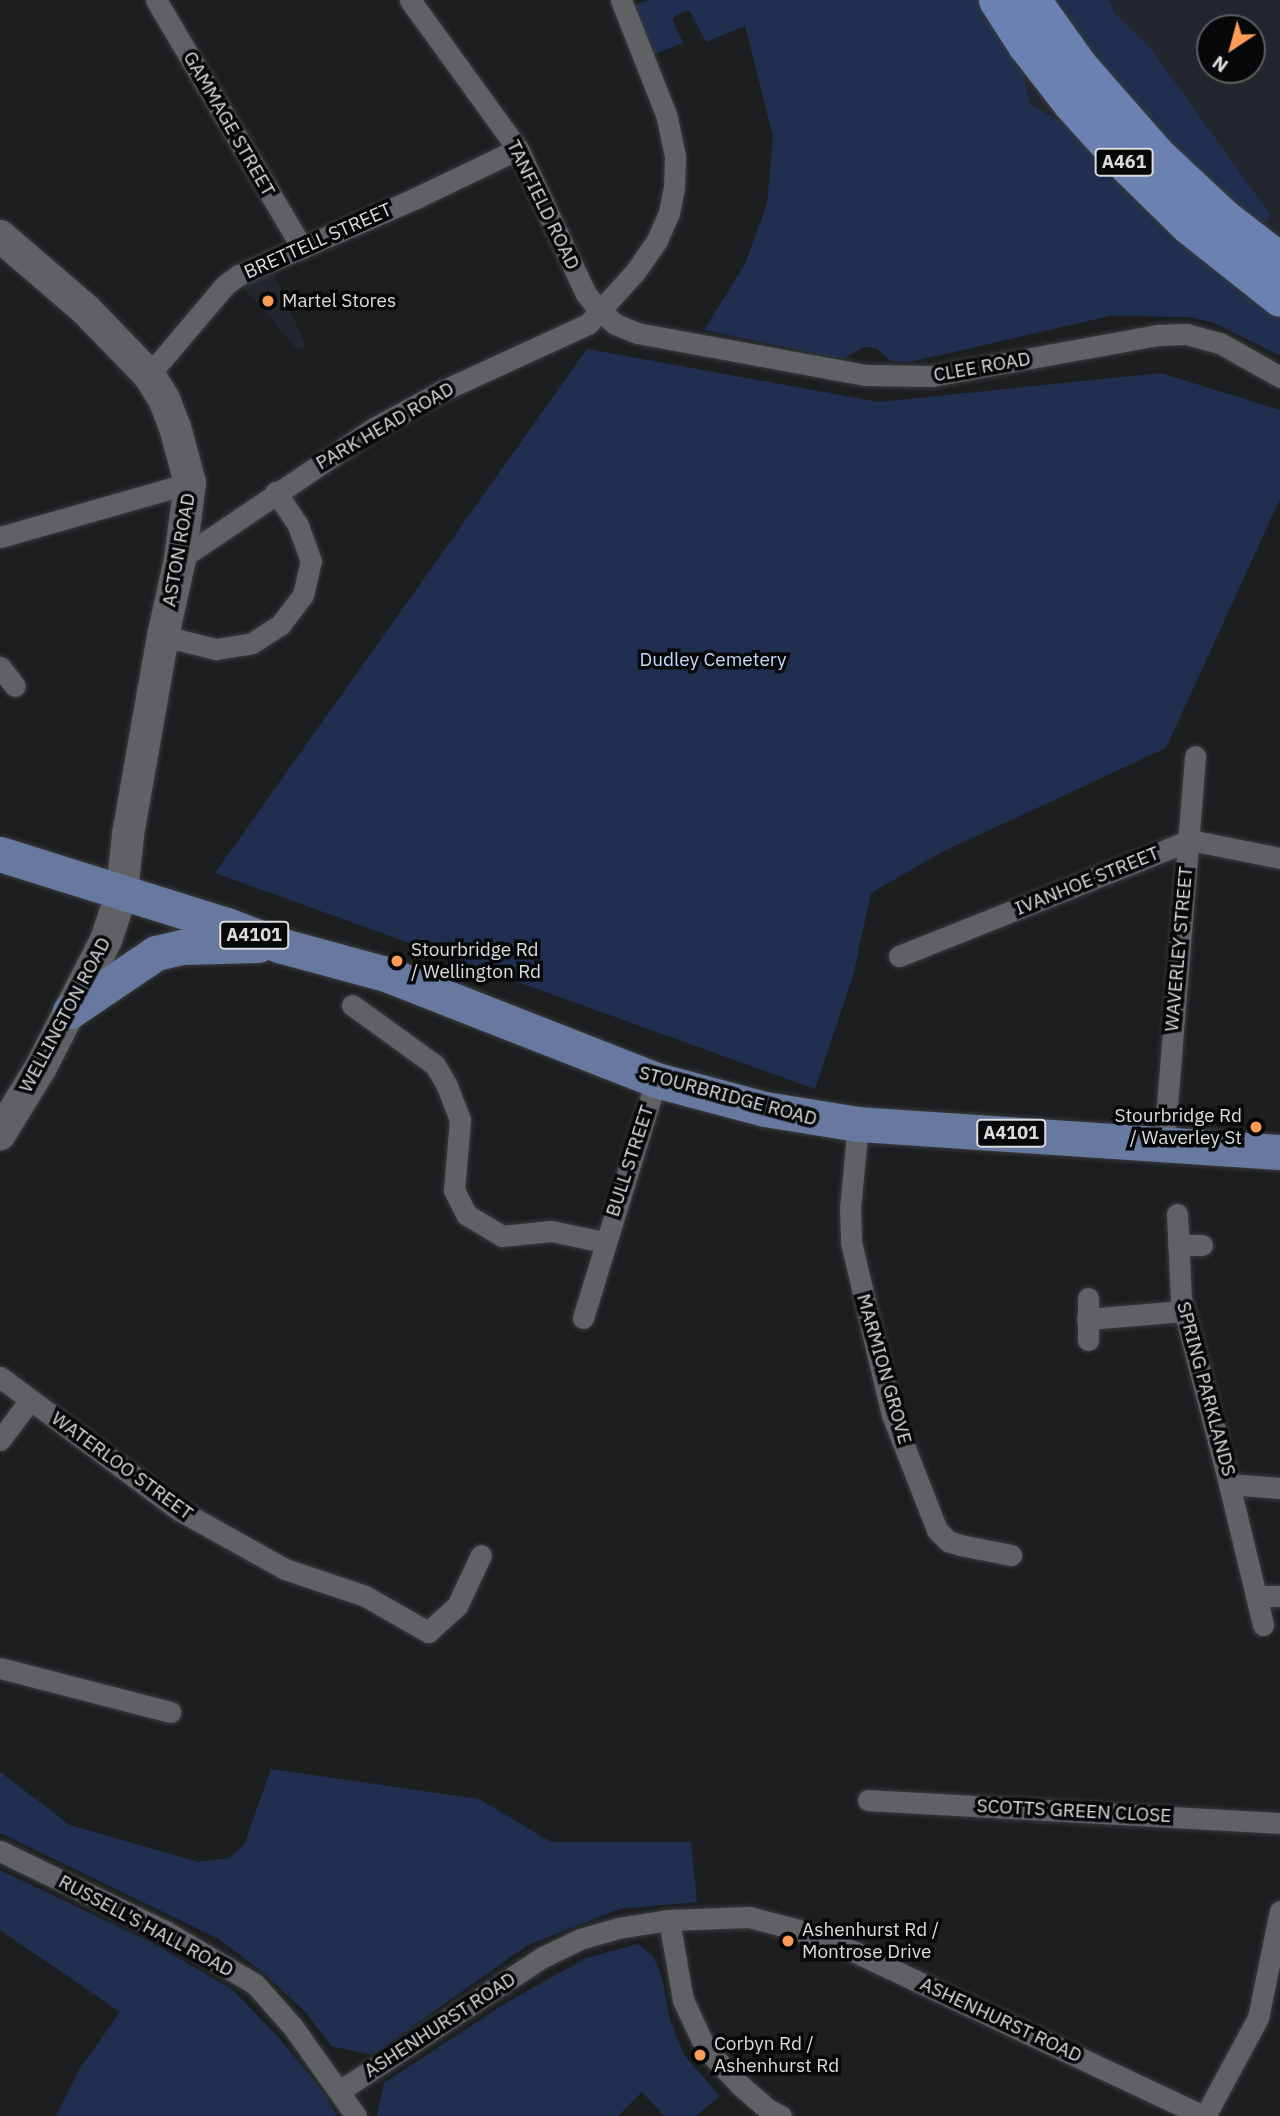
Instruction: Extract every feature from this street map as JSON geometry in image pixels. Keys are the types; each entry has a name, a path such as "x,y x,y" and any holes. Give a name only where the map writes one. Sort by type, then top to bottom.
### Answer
{"highway":[{"name":"A461","path":"996,0 1026,45 1071,103 1129,167 1188,225 1280,298"},
{"name":"A461","path":"1032,0 1080,66 1156,153 1223,217 1280,261"}],"main road":[{"name":"ASTON ROAD","path":"0,236 86,310 149,375 164,399 175,426 190,483 180,559 163,636 128,835 122,892"},
{"name":"A4101","path":"0,854 122,892"},
{"name":"STOURBRIDGE ROAD","path":"122,892 279,945 386,974 656,1080 765,1109 859,1125 1280,1152"},
{"name":"WELLINGTON ROAD","path":"0,1133 41,1067 106,940 122,892"},
{"path":"70,1011 156,953 182,947 279,945"}],"street":[{"name":"GAMMAGE STREET","path":"156,0 302,248"},
{"name":"TANFIELD ROAD","path":"410,0 518,149 586,294 599,310"},
{"name":"PARK HEAD ROAD","path":"180,559 374,428 442,391 588,324 635,272 657,240 669,213 674,188 675,156 667,117 621,0"},
{"name":"BRETTELL STREET","path":"149,375 225,285 518,149"},
{"name":"CLEE ROAD","path":"599,310 615,324 636,334 866,375 933,376 1157,335 1186,334 1220,343 1280,377"},
{"path":"0,537 190,483"},
{"path":"163,636 216,649 253,643 281,624 303,595 311,561 298,525 276,492"},
{"path":"0,667 15,686"},
{"name":"WAVERLEY STREET","path":"1164,1143 1180,915 1190,840 1195,756"},
{"path":"1190,840 1280,858"},
{"name":"IVANHOE STREET","path":"899,956 1190,840"},
{"path":"352,1005 435,1065 447,1086 460,1120 454,1190 467,1215 502,1236 551,1231 604,1242"},
{"name":"BULL STREET","path":"583,1318 604,1242 656,1080"},
{"name":"MARMION GROVE","path":"859,1125 850,1209 851,1242 892,1415 937,1530 948,1541 1011,1555"},
{"name":"SPRING PARKLANDS","path":"1177,1214 1184,1311 1229,1484 1280,1488"},
{"path":"1178,1245 1202,1245"},
{"path":"1088,1298 1088,1329 1184,1311"},
{"name":"WATERLOO STREET","path":"0,1377 179,1510 285,1569 365,1596 428,1632 457,1606 481,1555"},
{"path":"0,1440 30,1400"},
{"path":"1229,1484 1263,1625"},
{"path":"1256,1596 1280,1597"},
{"path":"0,1668 170,1712"},
{"name":"SCOTTS GREEN CLOSE","path":"868,1800 1280,1823"},
{"name":"RUSSELL'S HALL ROAD","path":"0,1851 165,1931 254,1984 293,2027 341,2090 356,2116"},
{"path":"1204,2116 1258,2018 1280,1911"},
{"name":"ASHENHURST ROAD","path":"341,2090 543,1957 580,1939 618,1928 669,1920 749,1917 799,1930 855,1952 1204,2116"},
{"path":"669,1920 684,2000 706,2049 740,2085 766,2108 781,2116"}],"shaded area":[{"path":"979,0 1280,0 1280,313 1031,103 1020,63"},
{"path":"269,262 306,347 297,350 234,279"}],"green space":[{"path":"649,0 979,0 1020,63 1031,104 1078,133 1280,313 1280,356 1212,322 1188,317 1110,316 910,362 891,361 876,348 863,347 845,358 832,357 704,330 745,264 767,204 773,137 745,26 706,42 689,10 672,18 683,43 653,55 635,5"},
{"path":"1049,0 1109,0 1115,14 1149,46 1271,216 1260,226 1187,161 1126,96"},
{"name":"Dudley Cemetery","path":"587,349 878,402 1161,373 1280,410 1280,499 1166,748 942,852 871,893 853,976 815,1089 215,873"},
{"path":"271,1769 479,1799 551,1842 691,1842 697,1902 620,1909 528,1945 372,2055 331,2046 308,2015 266,1975 219,1939 0,1833 0,1772 70,1825 198,1862 229,1858 244,1845"},
{"path":"0,1870 153,1943 233,1990 281,2040 325,2094 337,2116 56,2116 79,2070 120,2012 0,1930"},
{"path":"638,1944 653,1956 662,1977 670,2020 684,2055 720,2096 696,2116 664,2116 642,2092 618,2116 377,2116 384,2083 504,2004 586,1958"}],"place":[{"name":"Martel Stores","path":"268,301"},
{"name":"Stourbridge Rd / Wellington Rd","path":"397,961"},
{"name":"Stourbridge Rd / Waverley St","path":"1256,1127"},
{"name":"Ashenhurst Rd / Montrose Drive","path":"788,1941"},
{"name":"Corbyn Rd / Ashenhurst Rd","path":"700,2055"}]}
